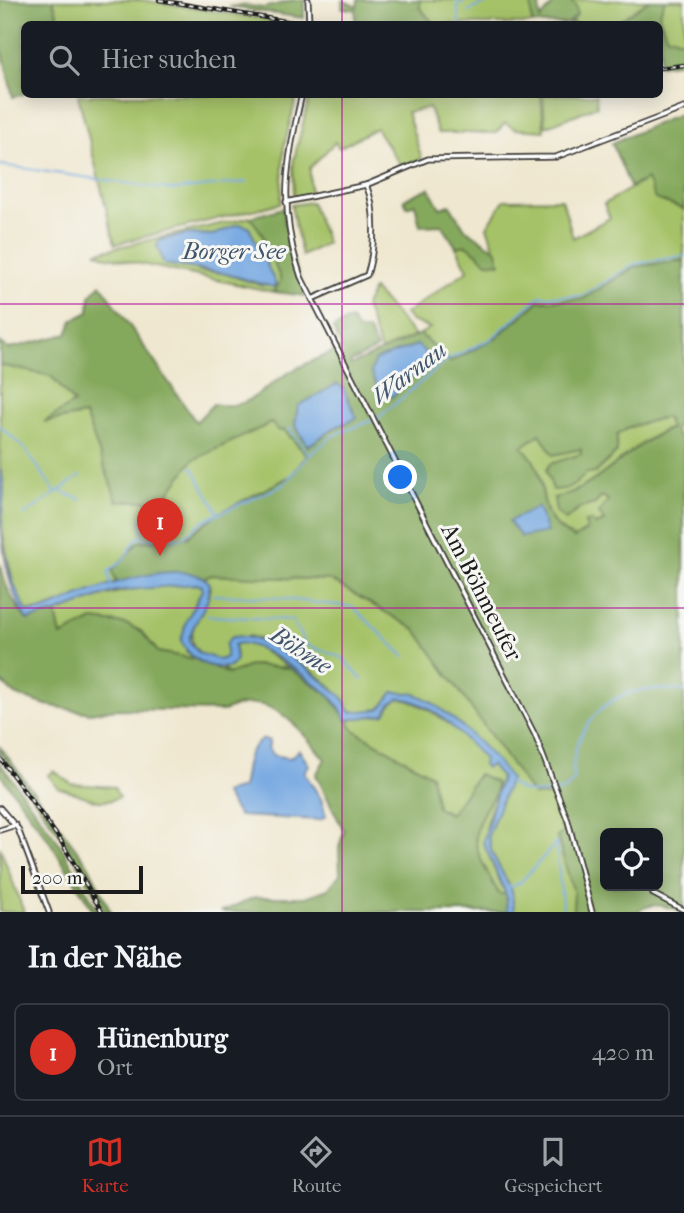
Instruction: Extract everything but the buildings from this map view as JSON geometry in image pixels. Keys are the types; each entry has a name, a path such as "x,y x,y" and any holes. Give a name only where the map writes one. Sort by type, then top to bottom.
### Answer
{"street":[{"path":"308,0 309,21"},
{"name":"Am Böhmeufer","path":"301,98 287,154 286,202 295,258 312,299 371,416 527,718 559,796 593,912"},
{"path":"286,202 366,185 428,159 556,157 684,108"},
{"path":"312,299 367,275 373,230 372,203 366,185"},
{"path":"0,808 16,825 49,912"},
{"path":"0,830 16,825"},
{"path":"653,894 684,911"}],"green space":[{"path":"0,0 53,0 59,21 21,21 21,95 13,97 0,42"},
{"path":"53,0 142,0 277,21 59,21"},
{"path":"304,0 304,18 229,7 244,5 264,8"},
{"path":"342,0 357,7 358,0 420,0 420,8 431,21 355,21 356,10 342,8"},
{"path":"420,0 531,0 532,21 431,21 420,8"},
{"path":"531,0 539,0 540,19 557,0 570,0 576,6 577,15 570,21 532,21"},
{"path":"570,0 649,0 619,21 574,21 576,6"},
{"path":"649,0 665,0 659,15 661,21 619,21"},
{"path":"665,0 684,0 684,41 666,35 659,15"},
{"path":"663,26 666,35 684,41 684,62 663,65"},
{"path":"79,98 296,98 284,146 281,203 115,244"},
{"path":"309,98 541,98 544,131 515,129 505,123 496,133 438,133 429,108 407,112 422,159 401,166 376,128 339,148 335,142 310,168 310,197 294,199 293,163"},
{"path":"543,98 596,98 597,106 545,127"},
{"path":"684,112 684,209 655,199 647,179 630,187 612,143"},
{"path":"647,179 656,199 684,209 684,260 634,267 583,299 539,301 494,339 450,362 420,334 430,328 411,321 405,314 468,270 456,247 467,245 487,261 500,263 487,227 504,200 562,199 573,238 610,218 604,204"},
{"path":"429,188 440,208 450,205 465,229 497,250 500,263 487,262 467,245 456,247 442,225 420,226 415,204 407,207 404,199"},
{"path":"311,202 327,243 302,256 291,205"},
{"path":"283,208 289,249 306,296 274,292 281,280 261,232 250,217"},
{"path":"250,217 261,231 281,280 274,292 104,256 97,252","holes":["189,234 213,235 263,286 223,273 197,271"]},
{"path":"684,260 684,423 675,428 676,434 684,440 684,912 655,905 637,912 573,912 574,893 557,837 564,832 551,796 533,795 416,630 330,580 211,575 205,578 172,572 116,582 112,571 138,542 187,537 217,514 291,476 307,455 284,430 279,431 271,423 193,460 163,501 117,501 85,415 44,422 74,403 51,376 0,365 0,342 8,349 67,334 73,320 89,312 90,296 101,284 196,422 213,404 243,403 296,369 342,348 333,329 350,319 358,330 368,330 377,349 350,362 351,365 420,334 450,362 494,339 539,301 583,299 634,267","holes":["417,345 427,361 419,367 376,360","298,406 356,418 334,428 308,446 295,425","666,417 670,429 654,436 586,485 554,498 556,512 566,520 580,508 595,504 602,496 608,500 599,513 605,522 596,525 590,521 585,522 587,530 574,538 559,528 545,507 538,471 522,447 540,434 553,455 581,449 581,454 550,464 546,470 553,490 568,488 586,473 595,473 617,452 617,435 630,427"]},
{"path":"373,289 415,336 381,351 365,306"},
{"path":"0,365 51,376 75,403 47,421 85,415 163,501 192,460 271,423 284,430 307,455 291,476 217,514 187,537 167,541 142,541 112,571 116,582 43,610 27,611 15,590 1,526 4,486 0,469"},
{"path":"666,416 670,428 654,435 586,485 554,498 576,512 603,496 608,500 605,521 596,525 585,523 588,530 574,538 559,528 545,507 538,470 521,447 540,434 581,449 582,454 550,464 595,473 617,452 617,435 630,427"},
{"path":"0,563 10,593 27,620 56,613 61,636 93,620 126,624 141,631 158,652 195,659 229,674 252,665 289,668 330,696 354,730 431,775 437,807 450,814 479,774 496,783 496,793 479,821 476,843 484,866 499,894 506,894 507,912 220,912 255,897 306,897 328,889 340,874 339,847 344,831 316,775 325,759 282,714 270,707 256,704 241,705 224,711 116,709 90,713 46,705 16,695 0,681"},
{"path":"211,575 330,580 416,630 533,794 551,796 565,832 557,838 574,893 573,912 514,912 512,891 492,853 488,836 509,779 428,701 417,695 393,692 380,709 358,713 348,709 322,678 261,640 250,636 226,644 226,658 220,659 205,656 196,649 192,634 211,588 205,578"},
{"path":"196,584 203,586 202,590 186,622 186,651 195,659 158,652 141,631 126,624 93,620 61,637 56,613 124,591"},
{"path":"240,642 255,646 289,668 252,665 229,674 222,668 230,667 236,655 234,645"},
{"path":"395,698 409,701 439,716 469,740 501,777 500,789 487,821 486,843 506,894 499,894 476,844 479,821 496,793 496,783 478,774 451,814 437,807 431,775 354,730 347,720 385,714"},
{"path":"0,747 89,866 111,912 105,912 64,840 0,753"},
{"path":"0,763 59,843 99,912 94,912 48,839 0,774"},
{"path":"54,771 72,784 114,787 119,797 95,800 58,788 48,775"},
{"path":"0,847 24,912 0,912"}],"water":[{"name":"Borger See","path":"239,224 249,227 276,284 273,287 223,273 164,264 157,245 160,240 189,234 213,235"},
{"path":"417,345 425,352 427,361 392,397 377,386 371,372 375,360"},
{"path":"337,384 343,388 357,418 334,428 308,446 295,425 298,406"},
{"path":"0,469 4,489 2,534 6,557 12,579 27,611 48,609 128,579 182,572 196,575 208,581 209,589 206,604 189,641 199,653 220,660 226,657 226,644 230,638 256,640 287,655 316,676 341,696 351,712 380,709 393,692 415,694 453,719 480,744 510,779 488,836 492,853 512,891 514,912 507,912 506,894 483,842 501,777 491,765 486,768 483,765 484,759 447,721 425,706 400,698 390,704 385,714 347,720 331,697 309,679 267,653 243,644 234,645 236,660 230,667 215,667 201,662 190,654 181,641 186,622 202,590 202,586 196,584 116,591 56,613 27,620 11,586 3,548 0,509"},
{"path":"538,507 547,532 521,537 509,521"},
{"path":"263,739 270,741 268,748 273,755 290,758 299,750 309,765 304,772 321,799 326,816 320,820 239,816 224,793 242,788 249,755"}],"waterway":[{"path":"457,0 459,21"},
{"path":"461,4 465,0"},
{"path":"468,11 493,0"},
{"path":"0,165 173,190 247,182"},
{"name":"Warnau","path":"111,584 108,572 123,560 137,538 182,538 204,520 283,485 309,455 334,435 378,418 447,360 491,339 540,296 582,296 634,264 684,256"},
{"path":"0,426 25,449 56,493"},
{"path":"289,428 309,455"},
{"path":"192,467 219,514"},
{"path":"23,516 80,476"},
{"path":"60,491 82,500"},
{"path":"141,518 143,538"},
{"path":"213,595 276,598 353,607 405,657"},
{"name":"Böhme","path":"208,616 292,620 306,645 343,658 362,680"},
{"path":"509,782 528,792 551,793 565,790 574,780 573,766 579,740 594,716 604,707 635,691 684,691"},
{"path":"508,888 520,883 556,843 563,912"}],"railway":[{"path":"159,0 285,21"},
{"path":"663,68 684,65"},
{"path":"0,758 61,841 102,912"}],"place":[{"name":"Hünenburg","path":"160,556"}]}
